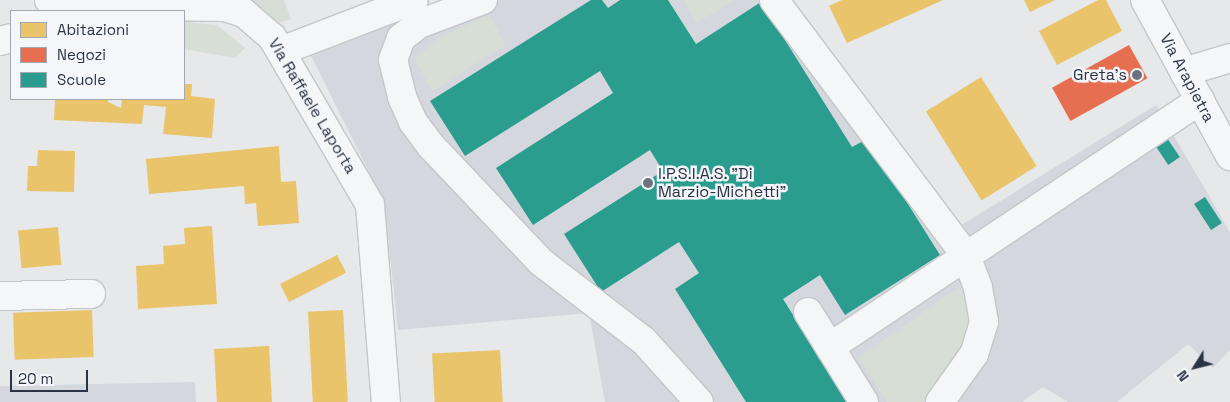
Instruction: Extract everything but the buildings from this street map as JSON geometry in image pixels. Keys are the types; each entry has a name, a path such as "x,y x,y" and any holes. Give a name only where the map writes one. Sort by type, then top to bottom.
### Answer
{"street":[{"name":"Via Raffaele Laporta","path":"50,0 91,5 224,7 244,13 260,25 281,50 370,205 386,402"},
{"path":"281,50 414,0"},
{"path":"483,0 419,24 402,38 393,60 402,97 413,122 431,146 541,262 644,341 699,402"},
{"path":"774,0 966,256 978,288 984,322 974,354 940,402"},
{"name":"Via Arapietra","path":"1145,0 1230,156"},
{"path":"1184,72 1230,58"},
{"path":"830,347 1200,100"},
{"path":"0,296 91,294"},
{"path":"808,312 864,402"}],"shaded area":[{"path":"251,0 284,0 291,19 278,23"},
{"name":"I.P.S.I.A.S. \"Di Marzio-Michetti\"","path":"453,0 787,0 955,229 1156,105 1230,232 1230,350 1213,368 1188,344 1117,402 1068,402 1043,387 1022,402 605,402 589,313 398,330 384,202 311,56"},
{"path":"683,0 734,0 697,23"},
{"path":"489,15 506,45 433,91 414,60 438,38"},
{"path":"185,22 217,25 245,48 235,58 185,49"},
{"path":"959,287 968,303 971,319 968,341 936,402 887,402 858,358"},
{"path":"195,382 196,402 0,402 0,386"}],"place":[{"name":"Greta's","path":"1137,75"},
{"name":"I.P.S.I.A.S. \"Di Marzio-Michetti\"","path":"648,183"}]}
